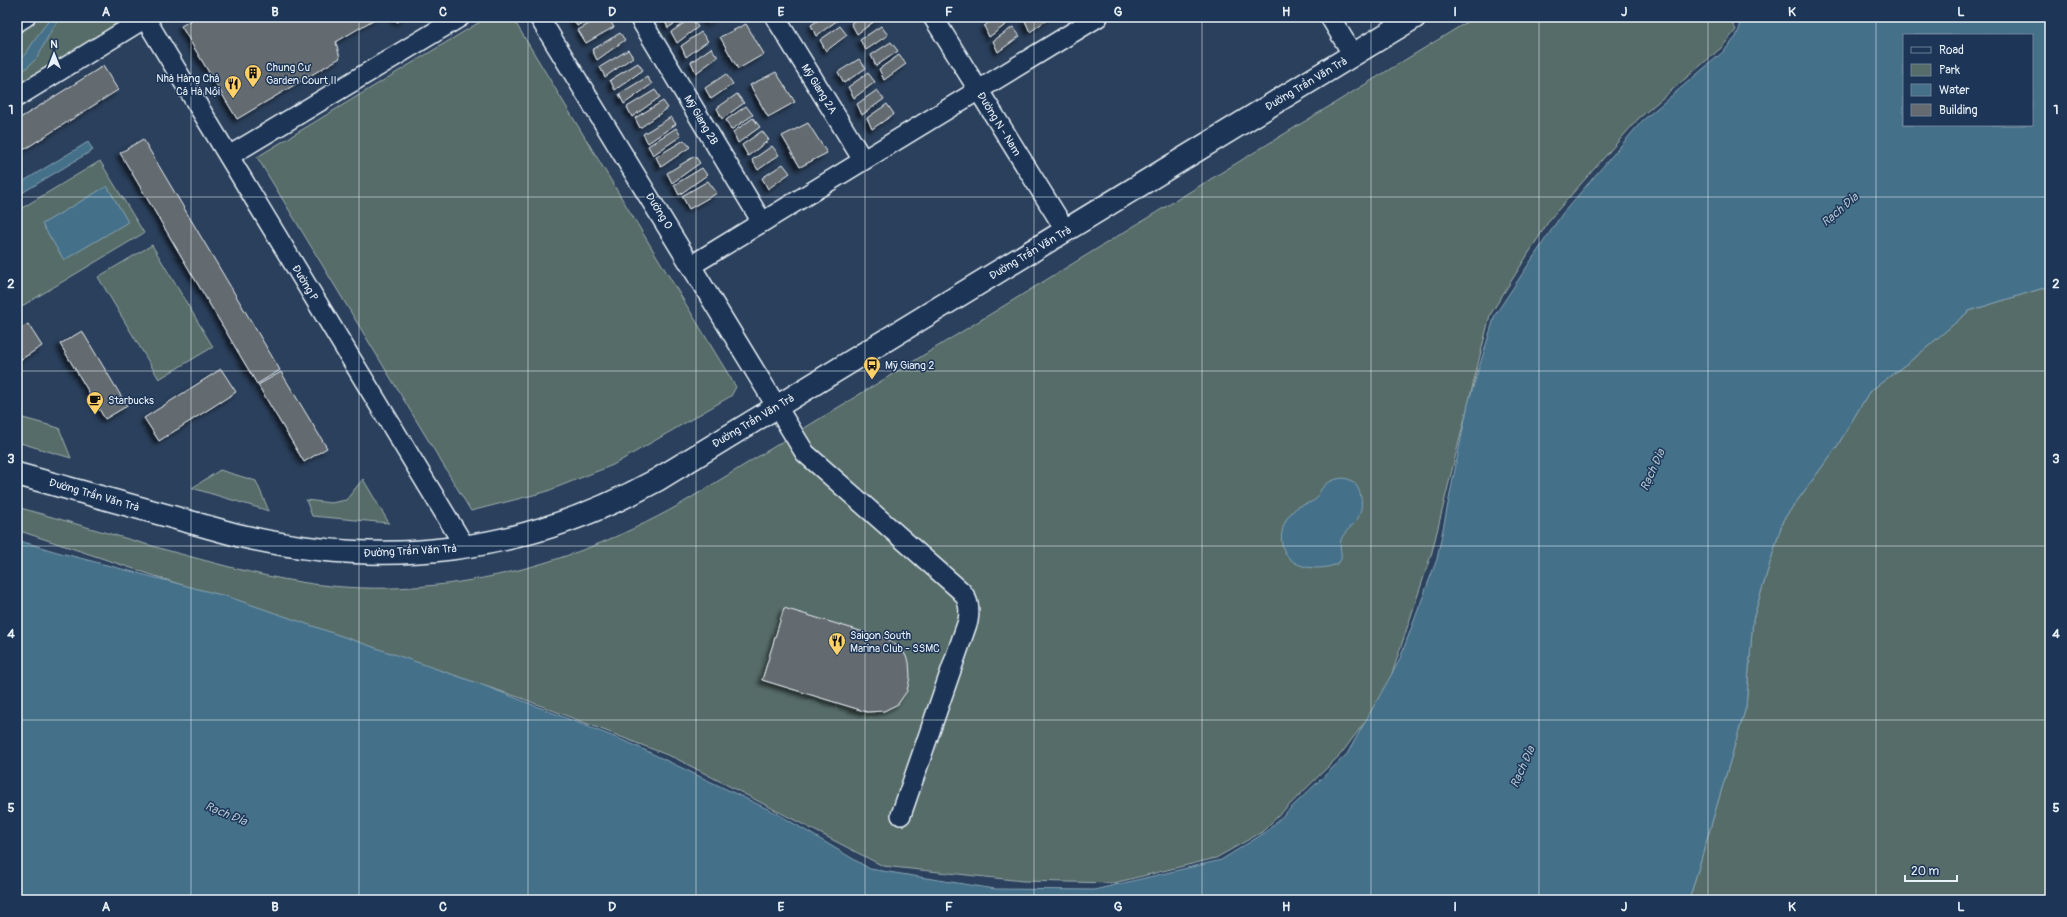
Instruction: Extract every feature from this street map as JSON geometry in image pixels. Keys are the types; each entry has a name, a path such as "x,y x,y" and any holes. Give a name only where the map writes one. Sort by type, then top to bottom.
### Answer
{"main road":[{"name":"Đường Trần Văn Trà","path":"17,474 237,535 296,547 354,553 418,552 466,548 503,540 550,527 616,501 657,480 1415,17"}],"street":[{"path":"17,22 25,17"},
{"path":"229,156 460,17"},
{"name":"Đường O","path":"539,17 692,265 805,453 961,591 969,604 968,621 901,815"},
{"name":"Mỹ Giang 2B","path":"639,17 762,222"},
{"name":"Mỹ Giang 2A","path":"775,17 863,160"},
{"name":"Đường N - Nam","path":"933,17 1066,231"},
{"path":"1330,17 1353,55"},
{"path":"17,97 146,18"},
{"name":"Đường P","path":"146,18 466,548"},
{"path":"692,265 978,90 1092,18"}],"green space":[{"path":"39,17 132,17 17,88 17,30"},
{"path":"488,17 512,17 736,387 731,396 613,465 545,492 471,511 257,157"},
{"path":"1475,17 1729,17 1736,30 1721,48 1638,119 1550,219 1490,315 1432,552 1385,695 1341,754 1262,832 1216,858 1114,883 1023,881 883,866 675,758 521,698 17,530 17,507 216,564 300,582 349,587 398,588 447,584 496,575 544,563 590,547 636,528 679,505"},
{"path":"100,161 144,233 17,309 17,211"},
{"path":"152,245 213,347 159,379 98,277"},
{"path":"2050,286 2050,900 1689,900 1746,707 1753,619 1783,520 1836,448 1869,392 1918,355 1969,311"},
{"path":"23,418 59,428 71,458 17,442 17,422"},
{"path":"220,470 256,481 269,511 192,488"},
{"path":"363,479 389,523 312,516 306,500 331,503 346,500"}],"water":[{"path":"53,17 62,17 53,27 37,58 17,77 17,63"},
{"name":"Rạch Đỉa","path":"1736,17 2050,17 2050,286 1969,311 1918,355 1869,392 1836,448 1783,520 1753,619 1746,707 1689,900 17,900 17,540 57,552 229,597 480,684 632,744 778,814 870,869 995,889 1094,890 1221,860 1266,832 1347,754 1399,661 1437,559 1468,404 1495,315 1562,214 1642,121 1723,52 1736,37 1740,27"},
{"path":"88,142 93,150 17,196 17,185"},
{"path":"107,186 128,222 64,260 42,224"},
{"path":"1343,478 1354,482 1360,492 1361,510 1357,519 1342,537 1340,543 1340,561 1334,565 1320,568 1307,567 1294,562 1288,557 1282,541 1284,525 1288,517 1296,508 1316,499 1322,488 1327,484 1333,480"}],"building":[{"name":"Chung Cư Garden Court II","path":"197,17 378,17 336,42 340,58 237,119 181,26"},
{"path":"393,17 406,17 397,22"},
{"path":"572,17 592,17 577,26"},
{"path":"601,17 607,17 614,27 586,43 578,30"},
{"path":"663,17 684,17 668,28"},
{"path":"705,17 719,17 708,23"},
{"path":"823,17 835,17 838,20 816,36 811,25"},
{"path":"860,17 879,18 857,34 851,23"},
{"path":"997,17 1008,17 1011,21 989,37 984,26"},
{"path":"1031,17 1051,17 1030,32 1025,21"},
{"path":"691,18 698,27 677,43 671,32"},
{"path":"746,24 764,54 738,69 720,37"},
{"path":"840,26 847,35 826,51 820,40"},
{"path":"881,26 888,35 866,50 860,40"},
{"path":"1013,27 1020,36 998,52 993,41"},
{"path":"701,32 708,41 686,57 681,46"},
{"path":"620,33 625,40 597,60 592,50"},
{"path":"891,42 898,51 876,66 871,55"},
{"path":"711,48 718,57 696,73 691,62"},
{"path":"628,50 633,57 605,77 600,67"},
{"path":"899,55 906,64 884,80 879,69"},
{"path":"859,59 866,68 844,83 838,72"},
{"path":"638,63 643,70 615,90 610,80"},
{"path":"103,66 118,90 17,154 17,120"},
{"path":"776,72 795,102 768,117 750,85"},
{"path":"868,73 875,82 854,98 848,87"},
{"path":"726,74 733,84 711,99 705,88"},
{"path":"647,77 652,84 624,104 619,94"},
{"path":"655,90 660,97 632,117 627,107"},
{"path":"877,90 884,99 862,115 857,104"},
{"path":"737,94 744,103 722,119 717,108"},
{"path":"663,101 668,108 640,128 635,118"},
{"path":"887,104 894,114 872,129 867,118"},
{"path":"746,106 753,115 731,130 726,120"},
{"path":"671,117 676,124 648,143 643,134"},
{"path":"753,118 760,127 738,143 733,132"},
{"path":"808,123 827,153 800,167 782,136"},
{"path":"676,128 681,136 653,155 648,146"},
{"path":"762,131 769,140 748,156 742,145"},
{"path":"143,139 280,370 257,384 120,153"},
{"path":"684,140 690,147 661,167 656,157"},
{"path":"772,146 779,155 758,170 752,160"},
{"path":"695,156 700,163 672,183 667,173"},
{"path":"783,164 790,173 768,189 762,178"},
{"path":"702,168 707,175 679,195 674,185"},
{"path":"708,181 717,193 689,209 682,196"},
{"path":"28,324 42,346 17,362 17,331"},
{"path":"82,331 127,406 105,419 60,344"},
{"path":"221,369 236,392 159,441 144,418"},
{"path":"281,372 327,448 304,462 258,385"},
{"name":"Saigon South Marina Club - SSMC","path":"784,608 887,639 902,649 909,662 910,677 907,691 898,704 884,711 867,712 762,680"}],"place":[{"name":"Chung Cư Garden Court II","path":"253,88"},
{"name":"Nhà Hàng Chả Cá Hà Nội","path":"233,99"},
{"name":"Mỹ Giang 2","path":"872,380"},
{"name":"Starbucks","path":"95,415"},
{"name":"Saigon South Marina Club - SSMC","path":"837,656"}]}
